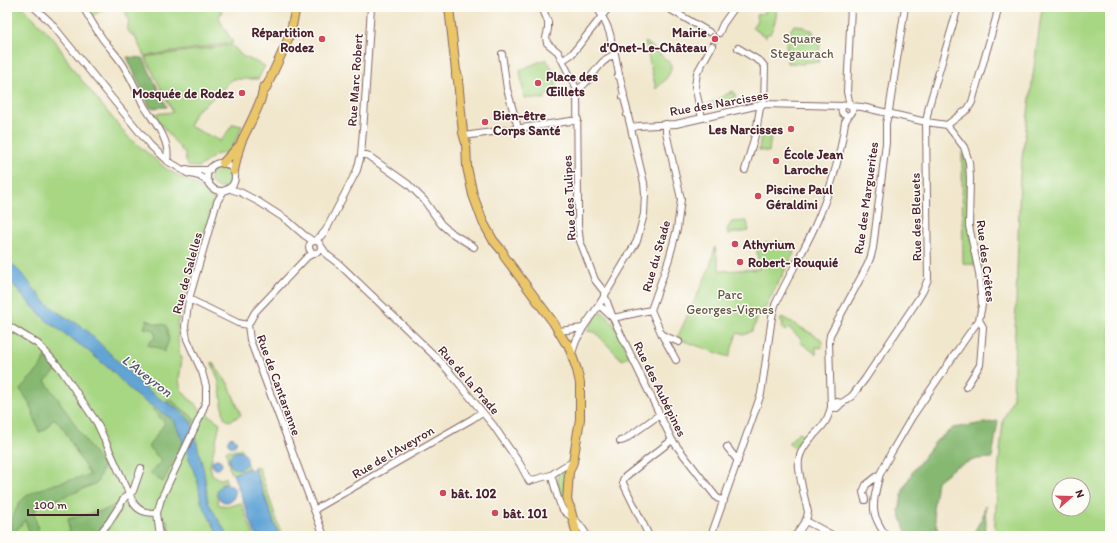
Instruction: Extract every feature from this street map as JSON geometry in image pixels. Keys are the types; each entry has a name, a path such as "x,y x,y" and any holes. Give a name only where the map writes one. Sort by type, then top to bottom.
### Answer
{"main road":[{"path":"234,175 236,160 242,141 287,42 296,7"},
{"path":"449,7 464,138 462,144 473,196 483,222 498,252 504,256 540,303 565,342 568,344 572,353 580,384 580,419 570,472 568,501 577,536"},
{"path":"224,164 242,141"}],"street":[{"path":"34,7 50,22 150,145 167,161 187,173 199,176 209,182 215,189 227,189 240,192 259,202 287,220 304,235 314,247"},
{"path":"83,7 102,38 127,71 144,106 159,129 167,147 167,161"},
{"name":"Rue Marc Robert","path":"361,155 371,7"},
{"name":"Rue des Tulipes","path":"542,7 548,22 546,38 547,43 558,52 577,90 578,225 580,242 595,280 605,293"},
{"path":"666,7 710,32"},
{"path":"719,33 723,24 735,7"},
{"path":"711,536 761,394 775,304 813,229 824,203 836,165 847,109 851,7"},
{"name":"Rue des Marguerites","path":"831,404 829,349 830,335 871,256 873,248 886,143 886,123 905,7"},
{"name":"Rue des Bleuets","path":"831,404 837,408 852,396 917,301 928,279 926,122 958,7"},
{"path":"947,125 968,109 972,102 998,7"},
{"path":"572,353 582,328 599,305 637,241 644,214 644,189 620,76 603,10"},
{"path":"563,60 572,54 603,10"},
{"path":"702,118 695,86 697,73 712,46"},
{"path":"738,48 761,62 765,67 764,104 760,108 756,132 745,170"},
{"path":"502,54 507,89 518,128"},
{"path":"577,90 582,87 604,62 611,56 615,55"},
{"name":"Rue des Narcisses","path":"631,128 638,126 676,124 764,104 826,105 847,109 859,107 926,122 947,125"},
{"path":"464,138 518,128 578,120"},
{"name":"Rue du Stade","path":"613,318 651,310 660,286 677,229 681,199 666,132 666,124"},
{"name":"Rue des Crêtes","path":"886,536 874,509 876,490 880,474 912,417 979,320 982,304 979,273 969,226 969,162 964,147 947,125"},
{"path":"361,155 367,155 408,184 424,200 441,224 450,232 474,247"},
{"name":"Rue de Cantaranne","path":"324,536 250,340 248,325 255,312 307,257 318,238 326,230 357,170 361,155"},
{"path":"209,182 208,174 210,170 216,165 228,165 234,175 240,192"},
{"path":"178,167 191,170 210,170"},
{"path":"227,189 232,186 234,175"},
{"name":"Rue de Salelles","path":"215,189 218,202"},
{"name":"Rue de Salelles","path":"157,513 161,498 200,417 206,401 206,386 202,372 187,339 185,326 189,299 218,202 221,195 227,189"},
{"name":"Rue de la Prade","path":"314,247 339,264 441,363 493,425 520,464 529,481 551,476"},
{"name":"Rue des Aubépines","path":"605,293 613,318 672,440 717,498 724,501"},
{"path":"189,299 238,323 248,325"},
{"name":"Rue des Aubépines","path":"599,305 613,318"},
{"path":"651,310 662,335 676,360"},
{"path":"966,387 980,365 983,327 979,320"},
{"path":"7,325 38,344 60,368 97,424 134,504 141,511 146,513 157,513 160,536"},
{"path":"559,331 582,328"},
{"path":"662,335 679,342"},
{"path":"565,342 576,341"},
{"path":"795,536 806,521 808,512 798,461 806,444 824,425 829,416 831,404"},
{"name":"Rue de l'Aveyron","path":"314,510 482,412"},
{"path":"620,442 659,415"},
{"path":"649,536 623,483 623,480 672,440"},
{"path":"727,447 738,461"},
{"path":"573,462 551,476 555,483 560,504 564,512 584,529 587,536"},
{"path":"98,536 125,497 135,486 141,468"},
{"name":"Rue des Crêtes","path":"865,500 863,492 866,485 880,474"},
{"path":"806,521 834,536"}],"green space":[{"path":"7,7 23,7 54,39 75,72 128,137 168,170 203,189 214,200 177,325 179,353 182,358 179,380 181,389 187,397 196,404 199,409 220,423 210,466 212,474 220,479 225,477 227,483 221,484 222,486 217,492 219,505 230,506 241,503 254,536 7,536"},
{"path":"87,7 108,7 92,16"},
{"path":"124,7 218,7 221,9 222,13 220,14 219,19 233,43 144,56 135,36 128,30 129,22"},
{"path":"765,7 775,7 776,10 775,21 770,34 766,34 766,37 752,28 757,20 757,14 765,13"},
{"path":"1042,7 1110,7 1110,536 994,536 1003,421 1013,398 1020,174"},
{"name":"Square Stegaurach","path":"794,25 804,26 807,29 812,30 814,35 820,38 819,62 804,62 804,64 787,63 786,38"},
{"path":"646,42 671,64 669,75 656,89 645,43"},
{"path":"232,45 242,56 265,66 258,79 233,79 212,99 196,111 189,126 221,141 233,124 242,126 228,154 217,154 199,167 190,167 186,162 185,154 155,117 154,114 173,112 145,57"},
{"path":"127,57 143,58 167,107 150,108"},
{"name":"Place des Œillets","path":"546,59 554,71 557,93 545,95 545,99 524,98 520,70"},
{"path":"733,91 736,97 711,109 708,104"},
{"path":"761,133 771,134 769,152 759,150"},
{"path":"962,152 966,162 968,214 975,265 963,263"},
{"path":"221,166 225,167 231,173 231,181 225,187 221,188 217,187 211,181 210,177 211,173 217,167"},
{"path":"747,221 749,231 728,234 727,229 732,222"},
{"name":"Parc Georges-Vignes","path":"779,242 788,245 792,248 794,253 765,308 766,312 758,317 752,331 744,335 737,333 729,357 681,340 678,336 710,267 715,247 720,271 759,269 756,244"},
{"path":"601,312 610,319 614,325 629,356 622,360 595,332 587,331 596,314"},
{"path":"782,317 823,340 821,348 816,347 816,354 800,342 801,339 788,327 786,331 782,329 783,322 780,321"},
{"path":"147,320 157,324 166,325 169,340 164,352 158,348 147,345 155,338 155,331 144,328"},
{"path":"46,357 61,366 45,381 103,467 97,483 38,506 34,513 40,536 31,536 25,520 15,532 14,536 7,536 17,508 21,501 27,496 43,488 90,475 65,431 54,418 45,430 39,432 30,404 20,389 39,369"},
{"path":"212,362 229,385 241,415 230,421 224,417 219,382"},
{"path":"170,399 195,419 163,482 149,473 162,461 148,447 165,423 152,409"},
{"path":"998,421 992,458 977,459 955,467 937,481 933,510 939,536 910,536 905,530 899,511 903,490 913,471 936,441 953,428"},
{"path":"799,432 803,436 794,448 788,443"},
{"path":"241,448 243,453 241,452 249,468 233,474 230,472 226,451"},
{"path":"254,466 259,468 281,532 278,533"},
{"path":"567,466 565,507 559,495 558,472"},
{"path":"115,505 121,510 103,536 69,536 68,519 105,510"},
{"path":"985,505 986,524 984,536 972,536 983,516"},
{"path":"161,518 167,520 171,536 163,536"}],"water":[{"path":"7,259 23,275 46,303 65,317 82,326 145,388 178,409 192,424 204,472 208,502 228,536 219,536 201,502 198,483 174,420 135,395 113,372 87,350 46,320 19,292 7,276"},
{"path":"232,437 237,442 232,447 227,442"},
{"path":"238,451 244,454 247,460 244,466 238,469 232,466 229,460 232,454"},
{"path":"215,459 219,459 222,464 219,469 215,469 212,466 212,462"},
{"path":"249,468 250,470 254,468 278,533 269,536 256,536 233,474"},
{"path":"226,484 232,487 235,493 232,499 226,502 220,499 217,493 220,487"}],"tunnel":[{"path":"712,46 719,33"}],"place":[{"name":"Répartition Rodez","path":"322,39"},
{"name":"Mairie d'Onet-Le-Château","path":"715,39"},
{"name":"Place des Œillets","path":"538,83"},
{"name":"Mosquée de Rodez","path":"242,93"},
{"name":"Bien-être Corps Santé","path":"485,122"},
{"name":"Les Narcisses","path":"791,129"},
{"name":"École Jean Laroche","path":"776,161"},
{"name":"Piscine Paul Géraldini","path":"758,196"},
{"name":"Athyrium","path":"735,244"},
{"name":"Robert- Rouquié","path":"740,262"},
{"name":"bât. 102","path":"443,493"},
{"name":"bât. 101","path":"495,513"}],"water label":[{"name":"L'Aveyron","path":"147,376"}]}
